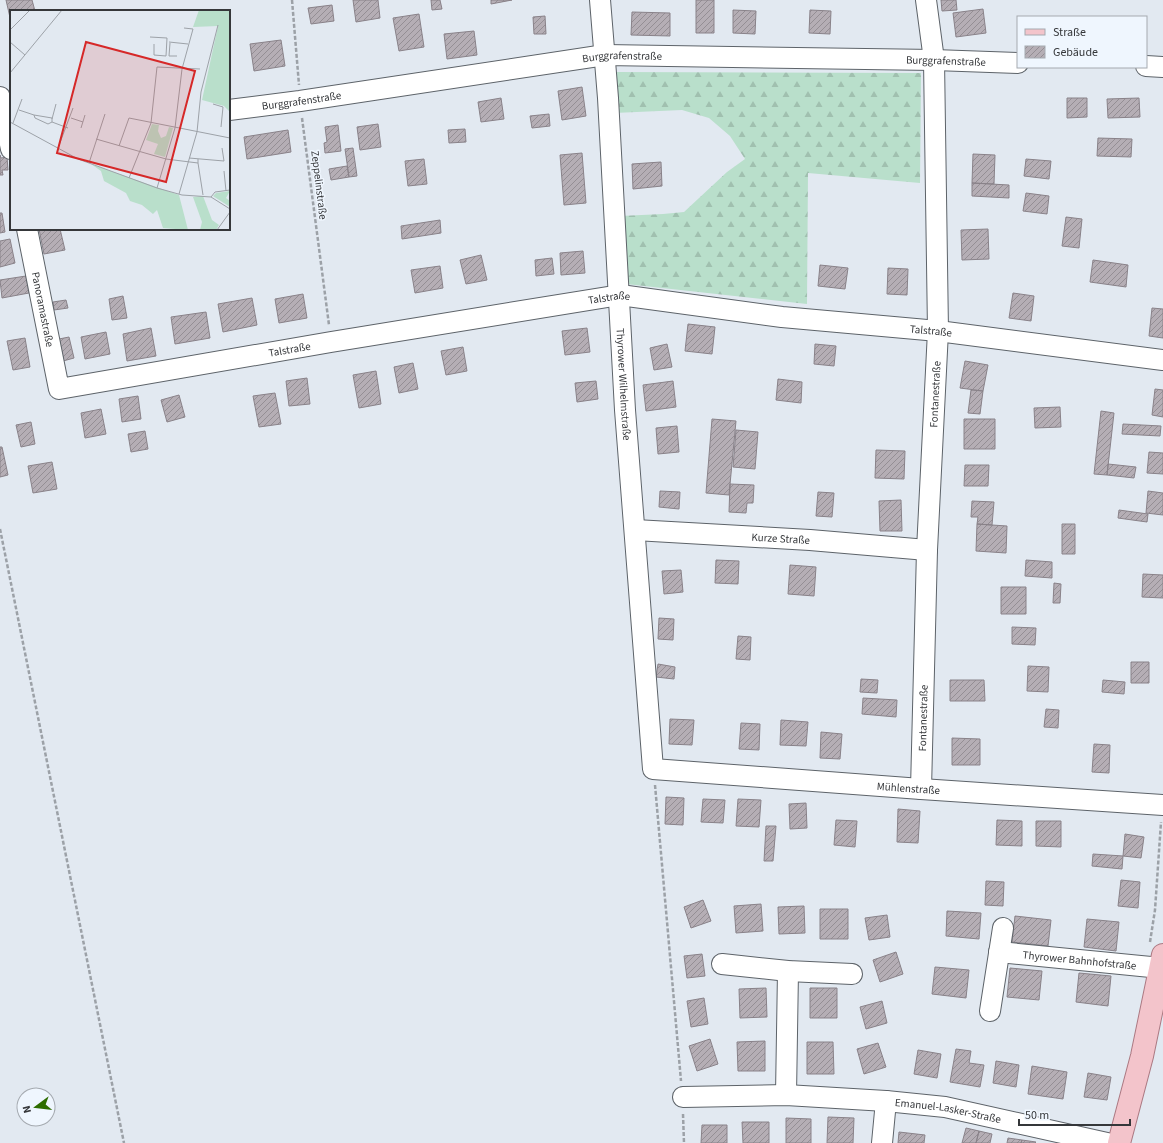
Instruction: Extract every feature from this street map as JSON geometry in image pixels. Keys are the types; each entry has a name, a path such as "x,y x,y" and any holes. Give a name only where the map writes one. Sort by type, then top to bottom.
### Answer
{"main road":[{"name":"Thyrower Bahnhofstraße","path":"1119,1143 1142,1056 1162,962"}],"street":[{"name":"Thyrower Wilhelmstraße","path":"600,0 605,55 620,295 625,410 653,769"},
{"name":"Fontanestraße","path":"921,789 926,550 938,331 934,60 926,0"},
{"name":"Burggrafenstraße","path":"230,110 300,101 605,55 1017,62"},
{"path":"1147,66 1163,67"},
{"path":"0,97 8,140"},
{"name":"Panoramastraße","path":"27,230 59,389"},
{"name":"Talstraße","path":"59,389 331,342 620,295 782,317 938,331 1163,360"},
{"name":"Kurze Straße","path":"635,530 810,540 926,550"},
{"name":"Mühlenstraße","path":"653,769 1163,805"},
{"path":"990,1011 1003,928"},
{"name":"Thyrower Bahnhofstraße","path":"999,952 1162,962"},
{"path":"722,964 788,971 852,974"},
{"path":"786,1095 788,971"},
{"name":"Emanuel-Lasker-Straße","path":"683,1097 786,1095 886,1101 945,1107 1107,1143"},
{"path":"882,1143 886,1101"}],"path":[{"name":"Zeppelinstraße","path":"292,0 300,101 331,342"},
{"path":"0,529 124,1143"},
{"path":"653,769 683,1097 684,1143"}],"green space":[{"path":"614,72 921,73 920,183 808,173 807,304 626,284 620,216 684,212 727,172 745,159 730,136 709,118 682,110 614,113"}],"building":[{"path":"6,0 32,0 35,10 10,10 10,18"},
{"path":"353,0 378,0 380,18 356,22"},
{"path":"431,0 440,0 442,9 432,10"},
{"path":"491,0 512,0 491,4"},
{"path":"696,0 714,0 714,33 696,33"},
{"path":"941,0 956,0 957,10 942,11"},
{"path":"332,5 334,21 311,24 308,8"},
{"path":"983,9 986,33 956,37 953,13"},
{"path":"733,10 756,11 755,34 733,33"},
{"path":"810,10 831,11 830,34 809,33"},
{"path":"632,12 670,13 670,36 631,35"},
{"path":"419,14 424,47 399,51 393,18"},
{"path":"545,16 546,34 534,34 533,17"},
{"path":"474,31 477,55 447,59 444,34"},
{"path":"281,40 285,66 254,71 250,44"},
{"path":"582,87 586,116 562,120 558,91"},
{"path":"501,98 504,119 481,122 478,102"},
{"path":"1067,98 1087,98 1087,117 1067,118"},
{"path":"1139,98 1140,117 1108,118 1107,99"},
{"path":"549,114 550,126 532,128 530,116"},
{"path":"378,124 381,147 360,150 357,127"},
{"path":"338,125 341,151 325,153 324,143 327,142 325,127"},
{"path":"465,129 466,142 449,143 448,130"},
{"path":"288,130 291,152 247,159 244,137"},
{"path":"1098,138 1132,139 1131,157 1097,156"},
{"path":"353,148 357,176 349,177 345,149"},
{"path":"582,153 586,203 564,205 560,155"},
{"path":"973,154 995,155 994,184 972,183"},
{"path":"0,155 1,158 7,157 8,170 2,170 3,175 0,175"},
{"path":"424,159 427,184 408,186 405,161"},
{"path":"1026,159 1051,161 1049,179 1024,176"},
{"path":"661,162 662,186 633,189 632,164"},
{"path":"347,166 349,177 331,180 329,169"},
{"path":"972,183 1009,185 1009,198 972,196"},
{"path":"1026,193 1049,196 1047,214 1023,211"},
{"path":"0,213 2,213 5,232 0,233"},
{"path":"1066,217 1082,219 1079,248 1062,246"},
{"path":"440,220 441,233 402,239 401,226"},
{"path":"988,229 989,259 962,260 961,230"},
{"path":"39,230 60,230 65,250 44,254"},
{"path":"10,239 15,263 0,267 0,241"},
{"path":"583,251 585,273 561,275 560,253"},
{"path":"481,255 487,280 466,284 460,260"},
{"path":"552,258 554,274 536,276 535,260"},
{"path":"1093,260 1128,265 1126,287 1090,282"},
{"path":"820,265 848,268 845,289 818,286"},
{"path":"440,266 443,288 415,293 411,270"},
{"path":"888,268 908,269 907,295 887,294"},
{"path":"26,276 29,293 2,298 0,280"},
{"path":"1013,293 1034,296 1031,321 1009,318"},
{"path":"303,294 307,318 279,323 275,299"},
{"path":"123,296 127,318 112,320 109,299"},
{"path":"252,298 257,325 223,332 218,304"},
{"path":"66,300 68,308 54,310 53,302"},
{"path":"1152,308 1163,309 1163,338 1149,336"},
{"path":"206,312 210,338 175,344 171,317"},
{"path":"688,324 715,327 712,354 685,351"},
{"path":"151,328 156,356 127,361 123,334"},
{"path":"587,328 590,352 565,355 562,331"},
{"path":"106,332 110,354 85,359 81,337"},
{"path":"69,337 74,358 63,361 59,339"},
{"path":"25,338 30,367 13,370 7,341"},
{"path":"667,344 672,367 654,370 650,348"},
{"path":"815,344 836,346 834,366 814,364"},
{"path":"463,347 467,371 446,375 441,351"},
{"path":"965,361 988,365 983,391 960,388"},
{"path":"413,363 418,389 399,393 394,367"},
{"path":"376,371 381,404 359,408 353,375"},
{"path":"307,378 310,404 289,406 286,381"},
{"path":"778,379 802,382 801,403 776,400"},
{"path":"596,381 598,399 577,402 575,383"},
{"path":"673,381 676,407 646,411 643,385"},
{"path":"1155,389 1163,390 1163,417 1152,415"},
{"path":"971,390 983,391 980,414 968,413"},
{"path":"275,393 281,424 259,427 253,396"},
{"path":"179,395 185,417 167,422 161,400"},
{"path":"138,396 141,419 122,422 119,399"},
{"path":"1060,407 1061,427 1035,428 1034,408"},
{"path":"101,409 106,434 85,438 81,413"},
{"path":"1101,411 1114,413 1107,475 1094,474"},
{"path":"712,419 736,421 729,495 706,493"},
{"path":"964,419 995,419 995,449 964,449"},
{"path":"31,422 35,444 21,447 16,425"},
{"path":"1123,424 1161,426 1160,436 1122,434"},
{"path":"677,426 679,452 658,454 656,428"},
{"path":"736,430 758,432 755,469 733,467"},
{"path":"145,431 148,449 131,452 128,434"},
{"path":"0,447 2,447 8,475 0,477"},
{"path":"876,450 905,451 904,479 875,478"},
{"path":"1149,452 1163,453 1163,474 1147,473"},
{"path":"52,462 57,489 33,493 28,466"},
{"path":"1108,464 1136,467 1134,478 1107,475"},
{"path":"965,465 989,465 988,486 964,486"},
{"path":"730,484 754,485 753,503 747,503 746,513 729,512"},
{"path":"660,491 680,492 679,509 659,507"},
{"path":"1148,491 1163,493 1163,515 1146,513"},
{"path":"818,492 834,493 832,517 816,516"},
{"path":"901,500 902,531 880,531 879,501"},
{"path":"972,501 994,502 992,525 977,524 978,517 971,517"},
{"path":"1119,510 1148,514 1147,522 1118,518"},
{"path":"977,524 1007,526 1006,553 976,551"},
{"path":"1062,524 1075,524 1075,554 1062,554"},
{"path":"716,560 739,561 738,584 715,583"},
{"path":"1026,560 1052,562 1052,578 1025,576"},
{"path":"790,565 816,567 814,596 788,594"},
{"path":"681,570 683,592 664,594 662,571"},
{"path":"1143,574 1163,575 1163,598 1142,597"},
{"path":"1054,583 1061,584 1060,603 1053,603"},
{"path":"1001,587 1026,587 1026,614 1001,614"},
{"path":"659,618 674,619 673,640 658,639"},
{"path":"1012,627 1036,628 1035,645 1012,644"},
{"path":"738,636 751,637 750,660 736,659"},
{"path":"1131,662 1149,662 1149,683 1131,683"},
{"path":"658,664 675,667 674,679 656,677"},
{"path":"1028,666 1049,667 1048,692 1027,691"},
{"path":"861,679 878,680 877,693 860,692"},
{"path":"950,680 984,680 985,701 950,701"},
{"path":"1103,680 1125,682 1124,694 1102,692"},
{"path":"863,698 897,700 896,717 862,714"},
{"path":"1046,709 1059,710 1058,728 1044,727"},
{"path":"670,719 694,720 692,745 669,744"},
{"path":"781,720 808,722 806,746 780,745"},
{"path":"741,723 760,724 759,750 739,749"},
{"path":"821,732 842,734 840,759 820,758"},
{"path":"952,738 980,739 980,765 952,765"},
{"path":"1094,744 1110,745 1109,773 1092,772"},
{"path":"666,797 684,798 683,825 665,824"},
{"path":"703,799 725,800 723,823 701,822"},
{"path":"738,799 761,800 759,827 736,826"},
{"path":"806,803 807,828 790,829 789,804"},
{"path":"898,809 920,811 918,843 897,842"},
{"path":"836,820 857,821 855,847 834,845"},
{"path":"997,820 1022,821 1022,846 996,845"},
{"path":"1036,821 1061,821 1061,847 1036,846"},
{"path":"766,826 776,826 773,861 764,861"},
{"path":"1125,834 1144,837 1141,858 1123,856"},
{"path":"1093,854 1123,856 1122,869 1092,866"},
{"path":"1121,880 1140,882 1138,908 1118,906"},
{"path":"986,881 1004,882 1003,906 985,905"},
{"path":"703,900 711,921 691,928 684,907"},
{"path":"761,904 763,931 736,933 734,906"},
{"path":"804,906 805,933 779,934 778,907"},
{"path":"820,909 848,909 848,939 820,939"},
{"path":"947,911 981,913 979,939 946,936"},
{"path":"887,915 890,937 869,940 865,918"},
{"path":"1015,916 1051,920 1048,946 1012,942"},
{"path":"1087,919 1119,922 1116,951 1084,947"},
{"path":"896,952 903,974 880,982 873,960"},
{"path":"702,954 705,976 687,978 684,956"},
{"path":"935,967 969,970 966,998 932,994"},
{"path":"1010,968 1042,971 1039,1000 1007,997"},
{"path":"1079,973 1111,976 1108,1006 1076,1002"},
{"path":"766,988 767,1017 740,1018 739,989"},
{"path":"810,988 837,988 837,1018 810,1018"},
{"path":"704,998 708,1024 691,1027 687,1001"},
{"path":"882,1001 887,1023 866,1029 860,1007"},
{"path":"710,1039 718,1064 697,1071 689,1046"},
{"path":"765,1041 765,1071 738,1071 737,1042"},
{"path":"807,1042 833,1042 834,1074 807,1074"},
{"path":"878,1043 886,1067 864,1074 857,1049"},
{"path":"956,1049 971,1051 969,1063 984,1065 980,1087 950,1082"},
{"path":"918,1050 941,1054 937,1078 914,1074"},
{"path":"996,1061 1019,1065 1016,1087 993,1083"},
{"path":"1032,1066 1067,1072 1063,1099 1028,1094"},
{"path":"1088,1073 1111,1077 1107,1100 1084,1097"},
{"path":"828,1117 854,1118 853,1143 827,1143"},
{"path":"786,1118 811,1119 811,1143 786,1143"},
{"path":"742,1122 769,1122 769,1143 743,1143"},
{"path":"702,1125 727,1125 727,1143 701,1143"},
{"path":"966,1128 979,1131 976,1143 962,1143"},
{"path":"979,1131 992,1134 990,1143 976,1143"},
{"path":"899,1132 925,1135 924,1143 898,1143"},
{"path":"1008,1138 1022,1140 1021,1143 1007,1143"},
{"path":"1022,1140 1036,1142 1021,1143"}]}
